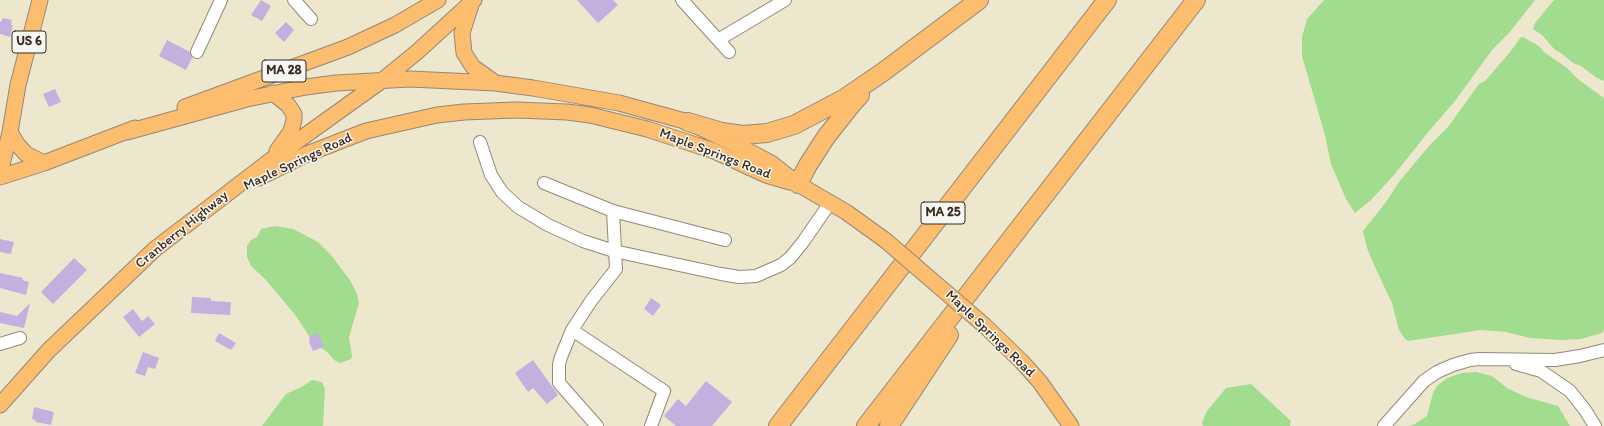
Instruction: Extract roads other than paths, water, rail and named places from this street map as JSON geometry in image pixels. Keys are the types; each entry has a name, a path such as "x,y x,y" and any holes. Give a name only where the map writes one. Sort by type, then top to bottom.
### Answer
{"highway":[{"path":"688,122 732,134 743,135 767,133 794,125 845,98 884,72 979,0"},
{"name":"MA 25","path":"778,426 1107,0"},
{"path":"866,426 1196,0"},
{"path":"798,184 808,165 839,120 852,104 884,72"},
{"path":"889,426 935,358 1004,248"}],"main road":[{"name":"US 6","path":"0,172 5,133 40,0"},
{"name":"MA 28","path":"0,177 44,163 127,132 166,114 348,47 395,25 438,0"},
{"path":"473,1 463,27 462,43 464,53 473,67 495,82"},
{"name":"Cranberry Highway","path":"0,404 49,350 123,279 168,239 271,160 384,79 417,52 473,1"},
{"path":"127,132 273,93 336,83 384,79"},
{"name":"Maple Springs Road","path":"384,79 495,82 619,103 688,122 735,144 771,163 798,184 830,203 885,240 985,326 1022,362 1040,382 1071,426"},
{"path":"271,160 291,131 294,120 294,114 291,109 273,93"},
{"name":"Maple Springs Road","path":"218,200 307,154 366,131 437,115 491,110 567,112 614,120 684,140 714,151 766,175 798,184"},
{"path":"5,133 26,154 44,163"}],"street":[{"path":"197,52 221,0"},
{"path":"294,0 311,19"},
{"path":"682,0 729,52"},
{"path":"718,40 785,0"},
{"path":"480,142 491,175 502,192 518,207 548,225 570,236 614,251 721,274 739,277 756,276 777,268 790,258 809,236 830,203"},
{"path":"544,183 613,211 725,240"},
{"path":"596,426 559,383 561,357 572,330 591,301 616,269 613,211"},
{"path":"572,330 664,391 651,426"},
{"path":"0,344 20,338"},
{"path":"1384,426 1416,388 1437,372 1453,365 1470,360 1555,360 1604,350"},
{"path":"1502,360 1541,371 1570,391 1595,426"}]}
